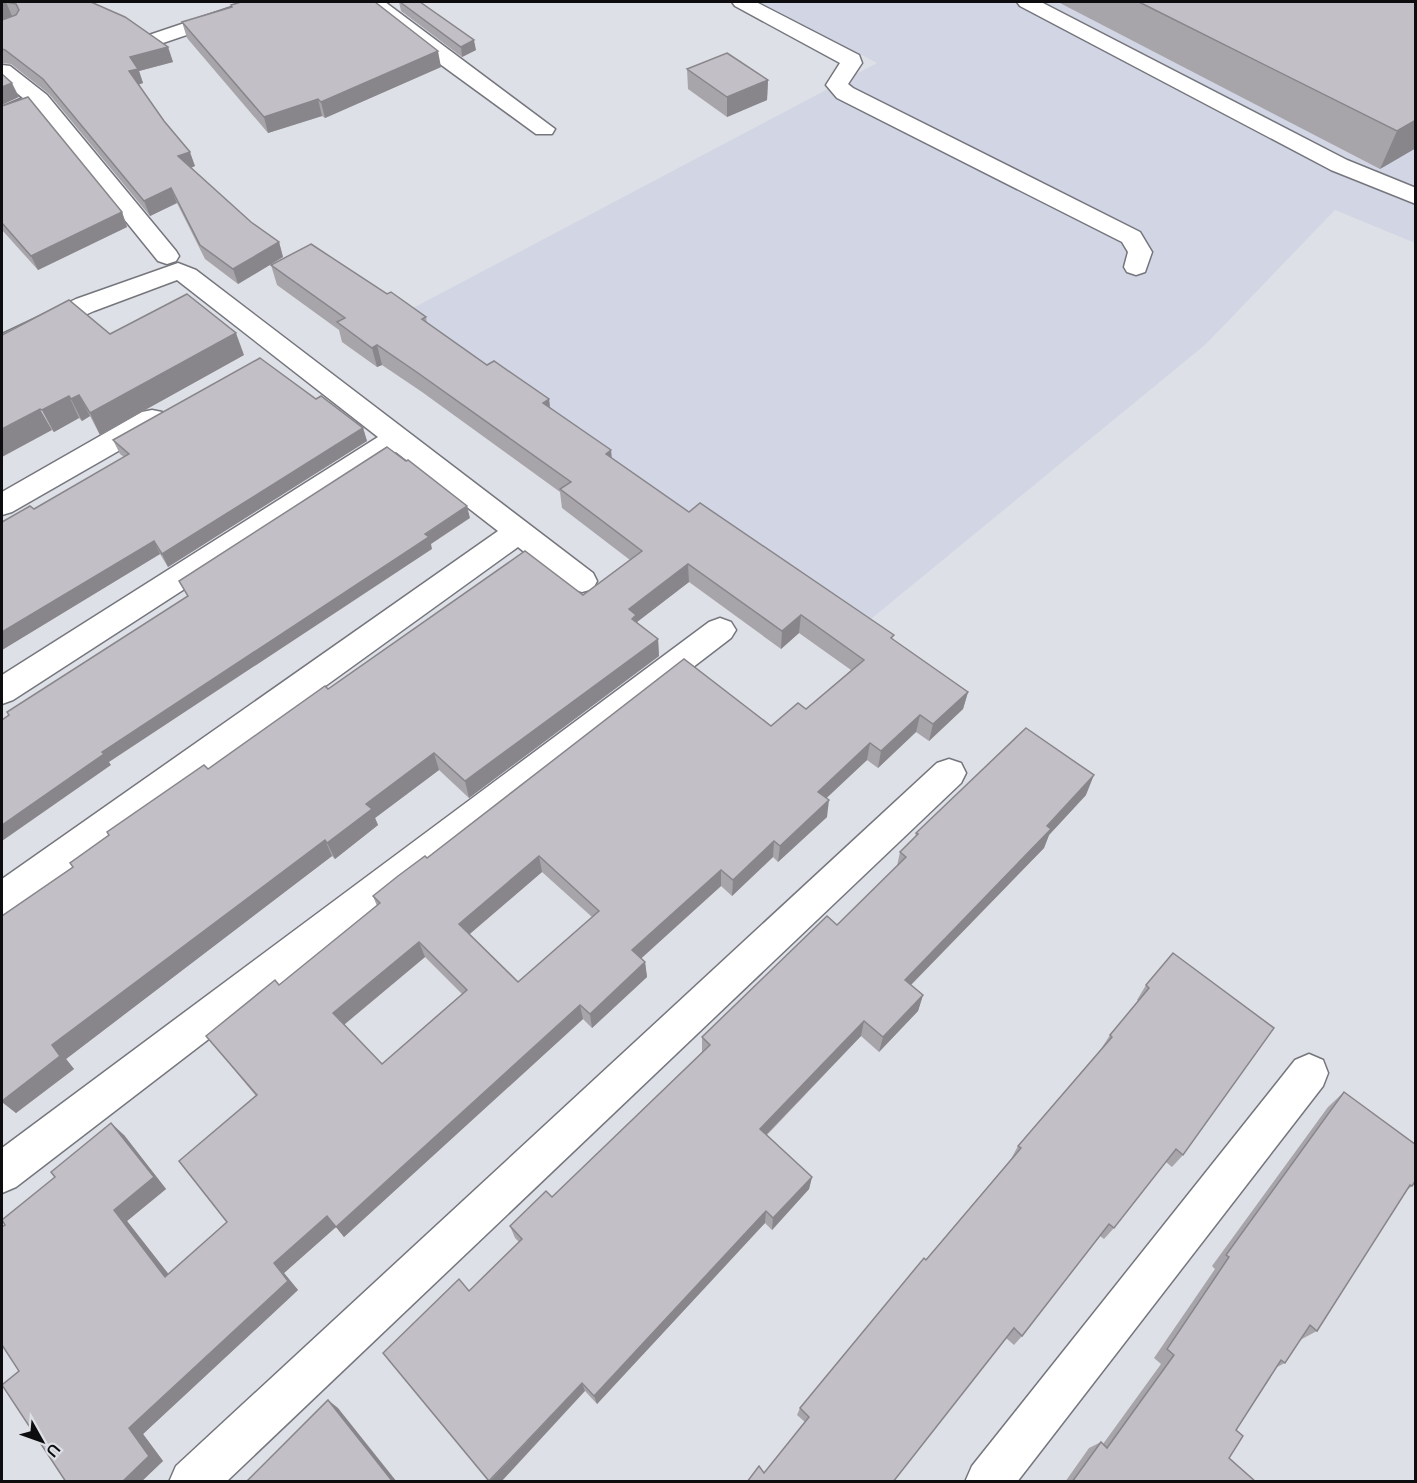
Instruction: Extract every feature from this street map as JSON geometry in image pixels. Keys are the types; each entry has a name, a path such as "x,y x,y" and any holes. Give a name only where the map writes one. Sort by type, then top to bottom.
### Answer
{"street":[{"path":"156,39 265,2"},
{"path":"373,2 436,52 544,129"},
{"path":"742,2 851,60 837,85 845,93 1131,237 1140,252 1136,267"},
{"path":"1027,2 1339,165 1416,197"},
{"path":"2,71 39,100 167,256"},
{"path":"2,114 39,100"},
{"path":"2,344 85,305 178,271 270,353 397,438 582,581"},
{"path":"2,505 177,405"},
{"path":"2,691 397,438"},
{"path":"2,899 518,532"},
{"path":"2,1173 720,630"},
{"path":"192,1482 949,773"},
{"path":"988,1482 1309,1073"}],"shaded area":[{"path":"759,2 1415,2 1415,243 1335,210 1206,344 860,628 398,316 877,63"}],"building":[{"path":"6,2 91,2 125,17 168,47 130,57 138,69 129,71 164,121 190,152 178,156 251,222 279,242 233,269 200,245 171,188 144,201 43,79 2,49 2,20 16,15 19,10 16,4"},
{"path":"241,2 375,2 438,51 321,102 318,99 264,117 182,22 232,7 231,5"},
{"path":"400,2 420,2 474,40 461,47"},
{"path":"1139,2 1416,2 1416,120 1397,131"},
{"path":"727,53 768,80 727,97 687,69"},
{"path":"2,74 12,83 2,87"},
{"path":"28,97 122,212 31,256 2,223 2,106"},
{"path":"311,244 387,294 391,292 426,317 422,319 487,365 494,361 549,399 543,403 611,450 606,454 689,512 700,503 894,635 891,638 968,692 933,724 920,715 881,751 870,743 818,792 829,800 780,846 774,841 733,880 721,870 632,950 645,962 590,1014 580,1005 336,1227 327,1216 274,1263 288,1281 129,1428 149,1456 122,1482 66,1482 2,1385 19,1371 2,1345 2,1227 5,1225 2,1220 55,1177 51,1172 111,1123 154,1177 114,1210 165,1277 227,1222 179,1161 257,1095 206,1036 275,980 279,985 380,903 373,896 398,876 425,856 427,858 684,659 771,726 798,703 806,709 864,660 801,615 782,631 688,564 629,609 636,615 632,619 658,639 465,781 434,753 366,804 372,809 327,843 325,840 52,1045 60,1056 2,1101 2,916 73,867 70,863 109,835 107,832 204,765 208,769 325,686 328,689 525,551 583,595 642,551 560,489 571,482 377,345 372,348 337,322 345,318 271,265","holes":["539,856 599,911 518,982 459,924","419,942 467,990 382,1064 333,1013"]},
{"path":"187,294 236,333 90,413 79,395 71,399 69,396 2,429 2,335 69,300 110,334"},
{"path":"260,358 316,399 321,396 363,428 162,554 154,541 2,632 2,522 30,506 34,509 129,454 113,440"},
{"path":"387,447 406,461 408,460 467,506 425,534 429,537 102,752 104,754 2,825 2,720 9,715 7,712 188,596 179,581"},
{"path":"1026,728 1094,775 1047,826 1051,829 905,980 923,995 883,1037 864,1021 760,1129 812,1177 773,1218 766,1211 594,1396 582,1383 489,1481 383,1353 459,1279 469,1291 522,1239 510,1226 546,1191 552,1197 710,1045 702,1037 827,916 837,925 906,857 900,852 918,834 916,833"},
{"path":"1173,953 1274,1028 1183,1155 1176,1149 1114,1228 1109,1224 1022,1336 1014,1328 893,1482 747,1482 759,1466 764,1473 809,1417 800,1408 1112,1037 1110,1035 1149,988 1146,985"},
{"path":"1344,1092 1416,1145 1416,1180 1412,1186 1410,1185 1317,1331 1310,1325 1285,1363 1281,1360 1236,1430 1243,1436 1229,1458 1256,1482 1072,1482 1101,1442 1107,1448 1174,1355 1167,1349 1229,1257 1226,1255"},
{"path":"328,1400 393,1482 246,1482"}]}
